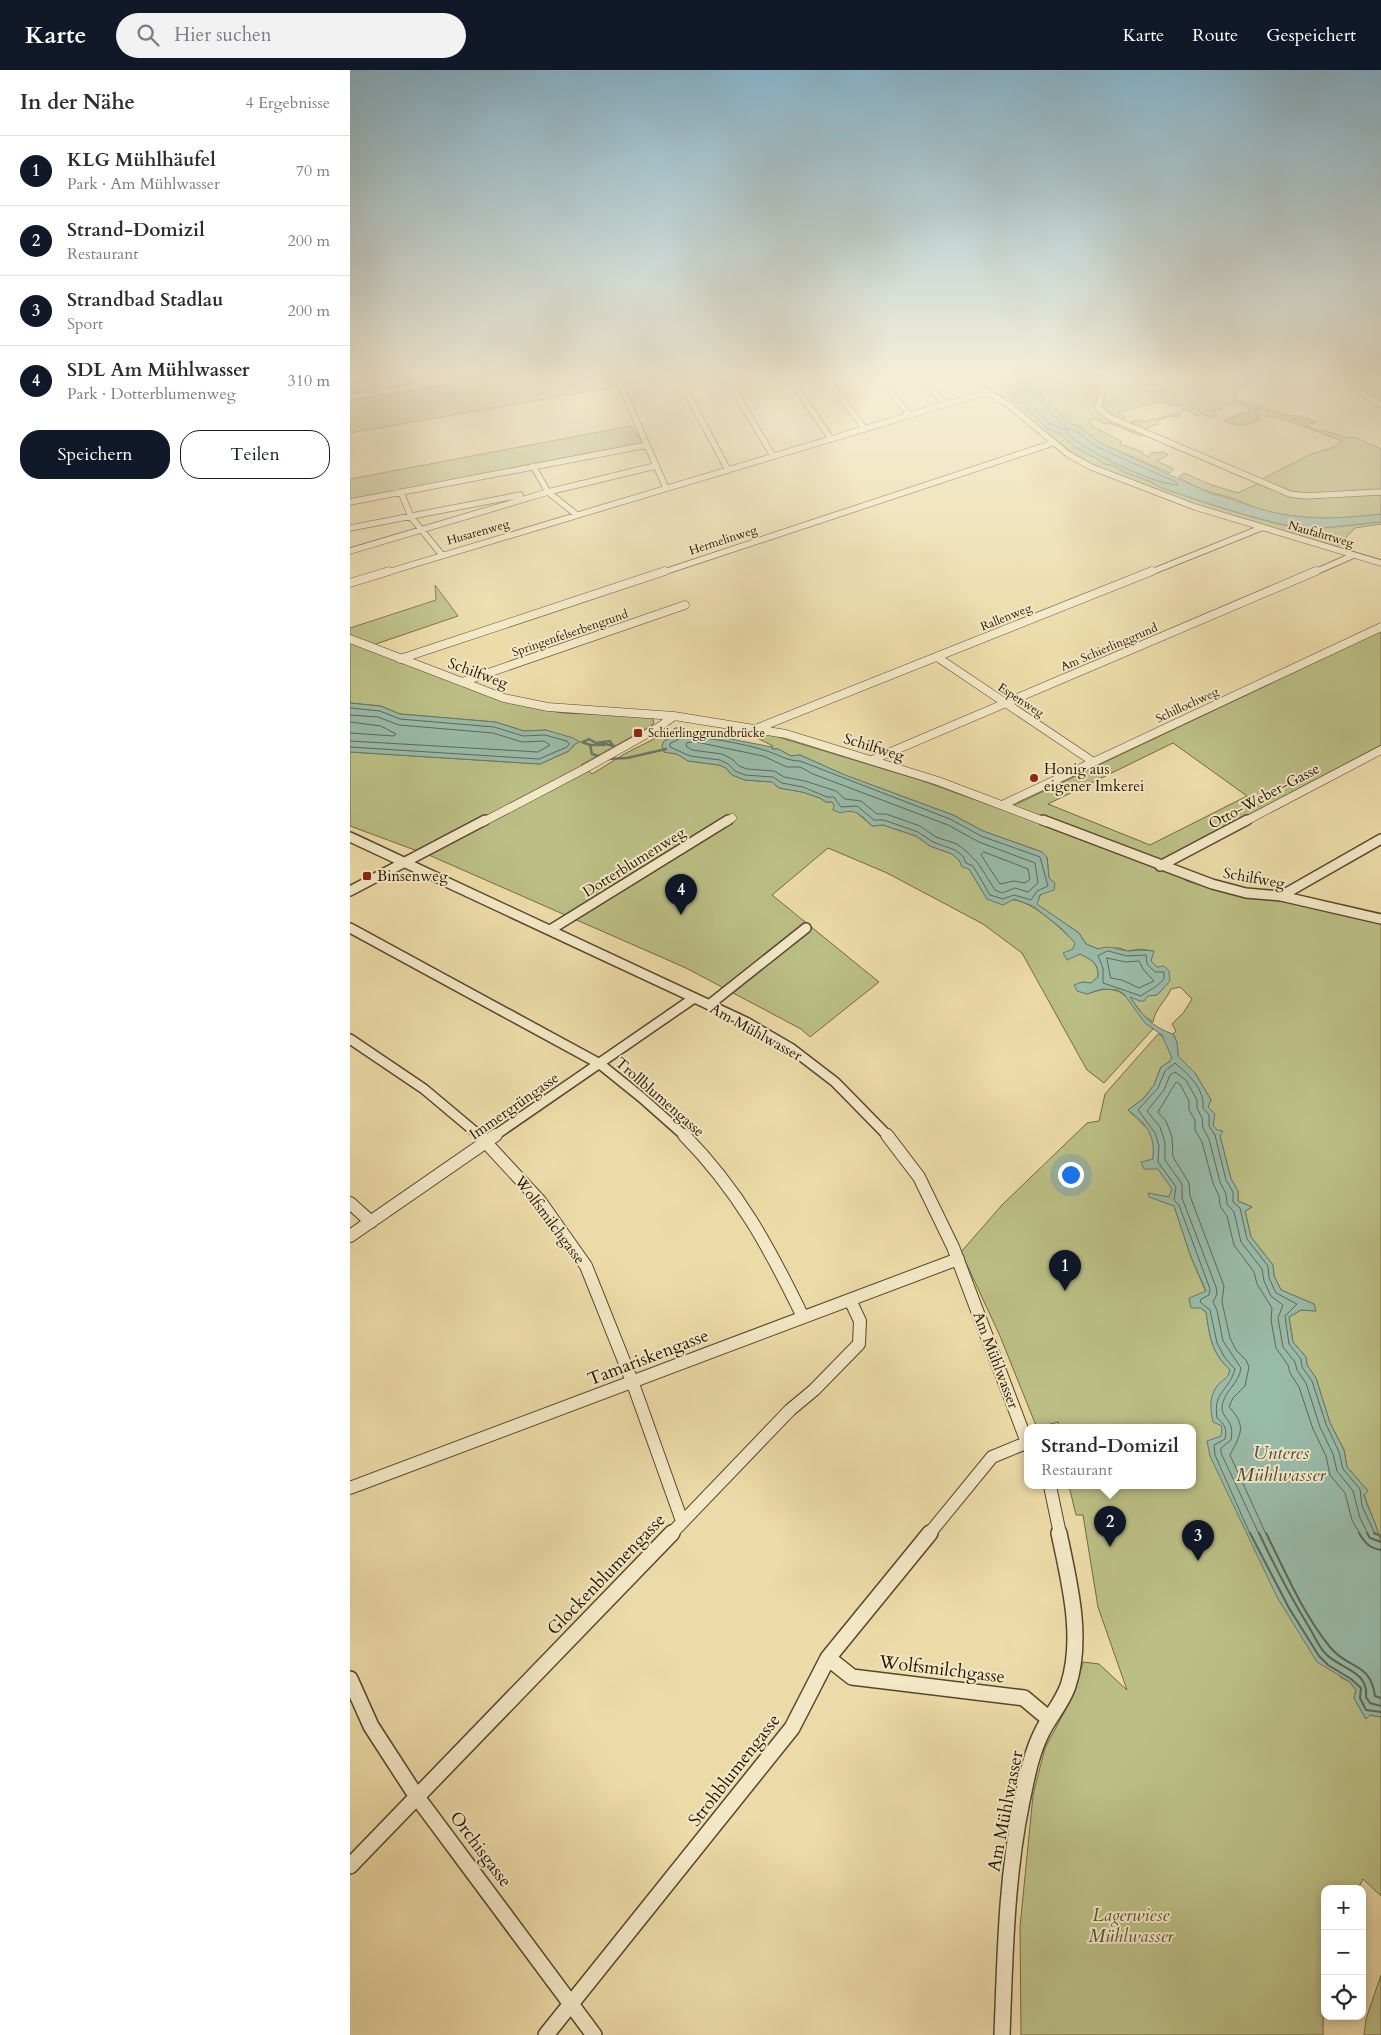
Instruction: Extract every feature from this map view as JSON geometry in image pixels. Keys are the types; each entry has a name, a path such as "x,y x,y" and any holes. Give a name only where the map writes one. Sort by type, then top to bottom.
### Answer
{"street":[{"path":"350,502 529,467"},
{"path":"533,467 548,492 577,515"},
{"path":"350,552 548,492 652,467"},
{"path":"655,467 666,488"},
{"name":"Husarenweg","path":"350,583 739,467"},
{"name":"Hermelinweg","path":"400,659 981,467"},
{"name":"Naufahrtweg","path":"1090,467 1142,488 1261,528 1381,563"},
{"path":"1227,467 1290,494 1305,496 1381,492"},
{"path":"401,492 411,516 420,530 442,555"},
{"path":"350,528 525,494 548,492"},
{"name":"Rallenweg","path":"758,728 1261,528"},
{"name":"Am Schierlinggrund","path":"872,760 1354,555"},
{"name":"Springenfelserbengrund","path":"462,682 685,605"},
{"name":"Schillochweg","path":"1002,805 1092,761 1381,627"},
{"name":"Schilfweg","path":"350,639 504,698 548,707 674,716 758,728 872,760 1002,805 1212,884 1246,892 1280,896 1381,918"},
{"name":"Espenweg","path":"937,657 1004,704 1092,761"},
{"path":"350,891 596,762 674,716"},
{"name":"Otto-Weber-Gasse","path":"1160,866 1381,750"},
{"name":"Dotterblumenweg","path":"550,930 732,818"},
{"name":"Am Mühlwasser","path":"350,837 746,1022 792,1049 835,1082 891,1139 919,1177 958,1259 1024,1436"},
{"path":"1280,896 1381,839"},
{"name":"Trollblumengasse","path":"350,928 600,1064 666,1117 695,1146 747,1212 778,1264 803,1317"},
{"path":"709,1005 806,928"},
{"name":"Immergrüngasse","path":"350,1236 694,998"},
{"name":"Wolfsmilchgasse","path":"350,1039 424,1088 487,1142 540,1201 586,1266 632,1381 682,1521"},
{"path":"350,1203 371,1222"},
{"name":"Tamariskengasse","path":"350,1488 958,1259"},
{"name":"Glockenblumengasse","path":"350,1866 790,1410 814,1390 859,1344 860,1321 850,1300"},
{"name":"Strohblumengasse","path":"546,2035 792,1728 828,1658 992,1457 1024,1445"},
{"name":"Am Mühlwasser","path":"1002,2035 1006,1928 1017,1829 1028,1771 1049,1719 1059,1707 1070,1681 1074,1655 1075,1629 1051,1489"},
{"name":"Wolfsmilchgasse","path":"828,1658 852,1677 1024,1698 1049,1719"},
{"name":"Orchisgasse","path":"350,1680 371,1726 417,1797 594,2035"}],"green space":[{"path":"415,467 526,467 350,500 350,479"},
{"path":"1097,467 1115,467 1163,488 1221,508 1293,527 1311,529 1381,522 1381,524 1355,528 1337,547 1196,505"},
{"path":"1155,467 1169,467 1174,469 1170,473"},
{"path":"1286,467 1381,467 1381,514 1320,518 1290,516 1256,508 1203,489 1179,477 1184,473 1212,485 1238,493 1259,483 1260,480"},
{"path":"435,585 458,616 373,645 350,636 350,628 436,600"},
{"path":"1381,631 1381,745 1165,859 1160,866 1187,881 1227,893 1288,902 1381,923 1381,1544 1364,1494 1367,1490 1347,1467 1344,1450 1330,1423 1316,1378 1307,1365 1306,1357 1293,1342 1289,1317 1301,1310 1315,1311 1314,1304 1281,1290 1274,1276 1273,1265 1251,1237 1245,1211 1252,1207 1238,1201 1238,1191 1231,1179 1220,1136 1213,1125 1214,1118 1207,1107 1211,1100 1195,1073 1178,1056 1177,1042 1173,1034 1176,1031 1172,1024 1184,1012 1192,999 1180,987 1171,989 1156,1013 1153,1022 1144,1016 1129,996 1157,995 1163,988 1157,967 1151,961 1153,951 1140,949 1128,951 1119,948 1098,949 1086,944 1079,933 1036,904 1049,878 1047,857 1042,852 983,831 953,815 844,775 800,755 791,756 778,749 771,749 773,746 755,737 755,730 920,780 1004,810","holes":["1173,743 1247,796 1150,845 1048,804"]},
{"path":"350,643 524,706 563,713 643,716 653,719 654,723 651,726 581,765 592,774 626,753 680,726 685,730 674,736 664,752 677,754 688,761 719,765 726,768 732,775 745,780 772,782 779,788 802,792 826,802 832,802 834,805 855,811 872,826 883,825 916,836 930,846 952,854 969,869 987,899 1008,899 1023,902 1047,917 1076,943 1073,949 1096,966 1098,977 1091,983 1082,982 1087,994 1111,989 1119,992 1126,997 1153,1029 1104,1083 1087,1070 1022,953 983,924 887,873 828,848 772,895 879,982 810,1037 801,1029 686,968 431,856 350,826 350,752 540,764 569,751 575,744 546,730 524,731 495,722 400,714 381,706 350,703"},
{"name":"Lagerwiese Mühlwasser","path":"1158,1034 1164,1038 1172,1058 1161,1067 1154,1085 1143,1099 1128,1110 1149,1130 1154,1143 1153,1159 1172,1189 1170,1197 1149,1194 1174,1206 1191,1257 1206,1292 1201,1308 1206,1312 1212,1344 1219,1357 1230,1370 1228,1378 1217,1386 1222,1426 1340,1677 1350,1682 1356,1690 1354,1698 1366,1719 1370,1715 1381,1717 1381,1896 1363,1879 1360,1885 1321,1885 1321,2020 1323,2020 1323,2035 1021,2035 1020,1927 1033,1795 1045,1748 1074,1694 1083,1662 1099,1664 1127,1690 1098,1607 1083,1515 1076,1515 1070,1489 1196,1489 1196,1424 1058,1424 1058,1422 1035,1424 1000,1336 961,1252 1002,1205 1087,1123 1099,1121 1105,1094"},
{"path":"1381,1975 1381,2035 1364,2035 1366,2019"}],"water":[{"path":"1115,467 1152,467 1212,494 1291,516 1336,518 1381,514 1381,522 1311,529 1293,527 1198,500"},
{"path":"350,703 380,706 400,714 495,722 524,731 546,730 580,742 575,744 569,751 540,764 350,752"},
{"name":"Unteres Mühlwasser","path":"685,730 772,747 772,749 778,749 791,756 800,755 845,775 953,815 983,831 1042,852 1047,857 1049,878 1055,883 1054,890 1040,895 1037,904 1079,933 1086,944 1098,949 1111,947 1126,951 1154,951 1151,961 1157,967 1164,966 1169,971 1170,981 1157,995 1148,996 1144,1001 1130,997 1148,1020 1159,1028 1173,1034 1177,1042 1178,1056 1195,1073 1211,1100 1208,1107 1215,1114 1213,1125 1217,1130 1223,1131 1220,1136 1231,1179 1238,1191 1238,1201 1252,1207 1245,1211 1251,1237 1273,1265 1274,1276 1281,1290 1314,1304 1316,1311 1301,1310 1289,1317 1293,1342 1306,1357 1307,1365 1316,1378 1330,1423 1344,1450 1347,1467 1368,1491 1364,1495 1381,1544 1381,1717 1370,1715 1366,1719 1354,1698 1356,1690 1350,1682 1317,1662 1277,1597 1210,1456 1207,1441 1221,1436 1222,1426 1213,1422 1211,1399 1214,1390 1227,1377 1230,1370 1219,1357 1212,1344 1206,1312 1201,1308 1191,1308 1189,1298 1206,1291 1191,1257 1174,1206 1149,1197 1148,1193 1169,1197 1172,1189 1158,1169 1144,1169 1141,1162 1153,1159 1153,1143 1145,1125 1128,1110 1143,1099 1154,1085 1161,1067 1172,1058 1162,1035 1145,1023 1124,994 1118,990 1102,989 1087,994 1077,991 1074,985 1082,982 1091,983 1098,977 1094,962 1080,954 1067,960 1063,953 1073,949 1075,943 1061,928 1033,906 1014,899 1003,905 987,899 969,869 962,867 959,860 952,854 930,846 916,836 883,825 872,826 854,812 840,813 833,810 834,805 832,802 826,802 802,792 779,788 772,782 745,780 732,775 726,768 719,765 688,761 677,754 664,752 662,746 664,741"}],"waterway":[{"path":"583,742 589,739 596,743 610,741 613,746"},
{"path":"582,742 590,745"},
{"path":"601,743 613,746"},
{"path":"590,745 604,745"},
{"name":"Unteres Mühlwasser","path":"590,745 592,754 601,757"},
{"name":"Unteres Mühlwasser","path":"607,759 627,758 666,749"}],"place":[{"name":"Schierlinggrundbrücke","path":"638,733"},
{"name":"Honig aus eigener Imkerei","path":"1034,778"},
{"name":"Binsenweg","path":"367,876"},
{"name":"SDL Am Mühlwasser","path":"681,915"},
{"name":"KLG Mühlhäufel","path":"1065,1291"},
{"name":"Strand-Domizil","path":"1110,1547"},
{"name":"Strandbad Stadlau","path":"1198,1561"}]}
